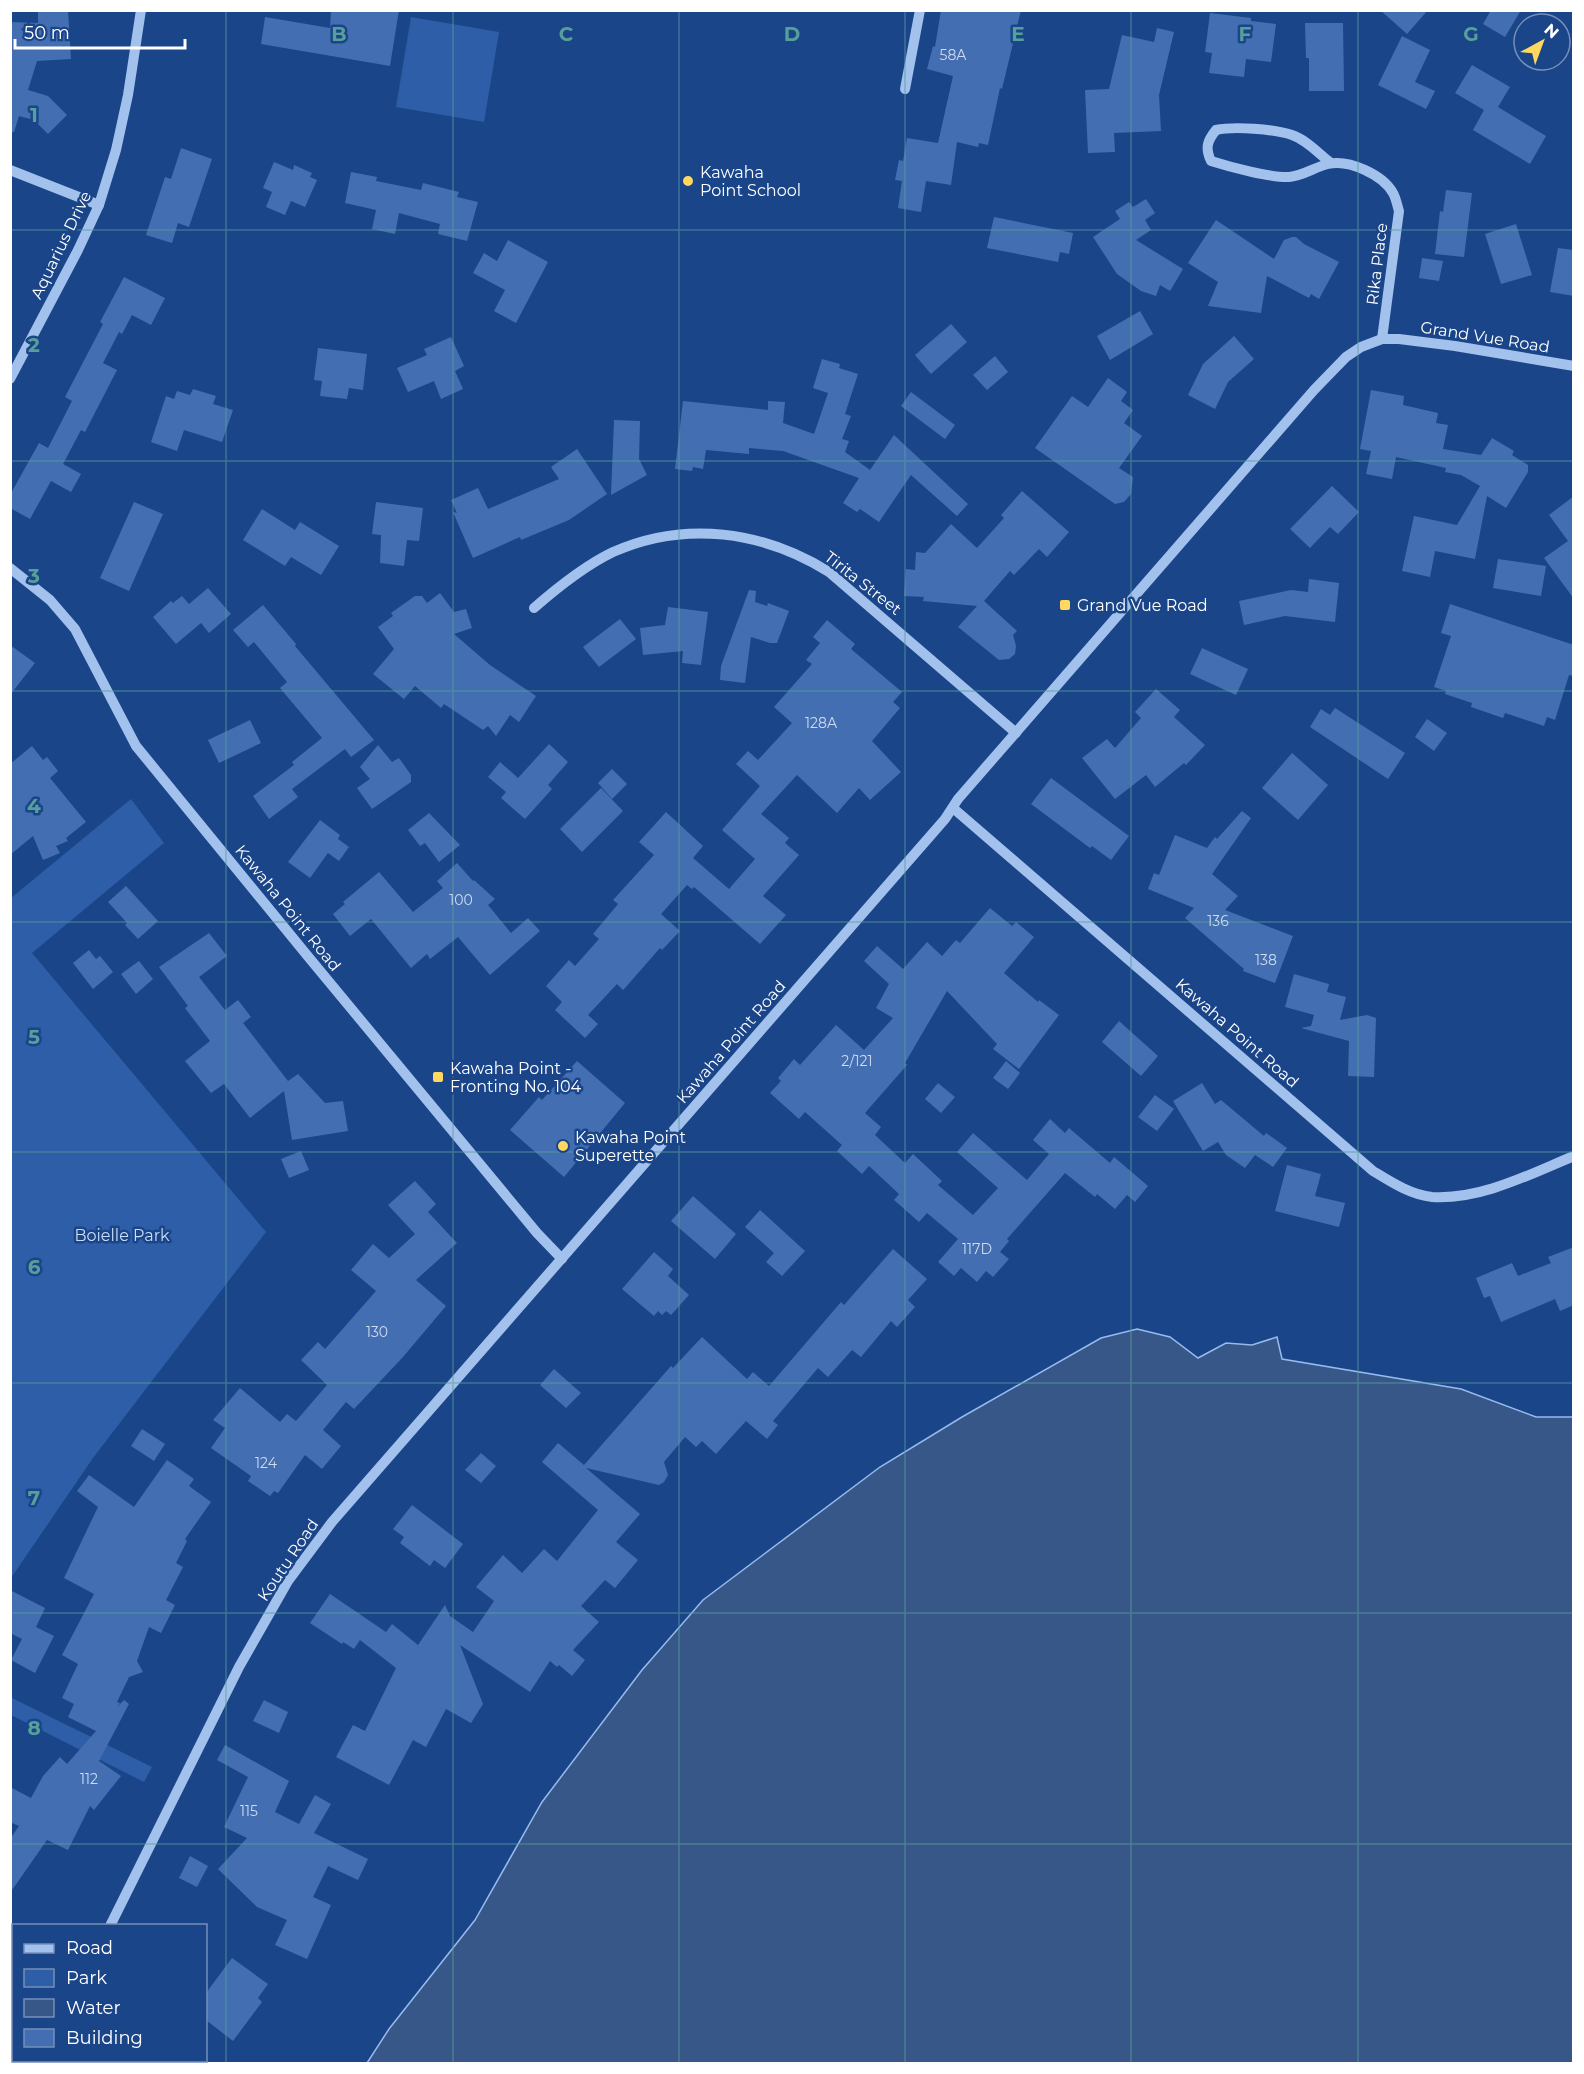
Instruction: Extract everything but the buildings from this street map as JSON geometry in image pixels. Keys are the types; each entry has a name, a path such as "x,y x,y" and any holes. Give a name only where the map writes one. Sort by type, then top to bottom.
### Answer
{"street":[{"name":"Aquarius Drive","path":"10,379 99,205 116,150 128,95 141,10"},
{"path":"905,89 920,10"},
{"path":"1232,126 1293,135 1308,144 1330,163 1303,174 1287,177 1233,168 1212,161 1207,150 1208,141 1216,129 1232,126"},
{"name":"Rika Place","path":"1330,163 1356,166 1377,177 1393,192 1399,211 1382,339"},
{"path":"10,170 99,205"},
{"name":"Grand Vue Road","path":"953,808 958,799 1314,390 1346,357 1361,347 1382,339 1400,339 1574,366"},
{"name":"Tirita Street","path":"534,608 562,585 612,553 651,539 702,532 754,539 808,559 829,572 1016,733"},
{"name":"Kawaha Point Road","path":"10,568 50,600 75,629 136,746 335,990 537,1233 562,1259 953,808 1364,1163 1400,1187 1431,1197 1467,1194 1506,1184 1574,1156"},
{"name":"Koutu Road","path":"111,1924 239,1667 288,1581 332,1522 562,1259"}],"green space":[{"path":"411,17 499,32 484,122 396,107"},
{"name":"Boielle Park","path":"131,799 164,843 32,953 266,1232 93,1458 11,1578 11,898"},
{"path":"10,1697 152,1767 144,1782 11,1715"}],"water":[{"path":"1137,1329 1170,1337 1198,1358 1226,1343 1252,1345 1277,1337 1282,1359 1461,1389 1536,1417 1573,1417 1573,2063 367,2063 389,2029 475,1920 542,1802 642,1670 703,1600 880,1467 962,1417 1101,1338"}],"place":[{"name":"Kawaha Point School","path":"688,181"},
{"name":"Grand Vue Road","path":"1065,605"},
{"name":"Kawaha Point - Fronting No. 104","path":"438,1077"},
{"name":"Kawaha Point Superette","path":"563,1146"}]}
